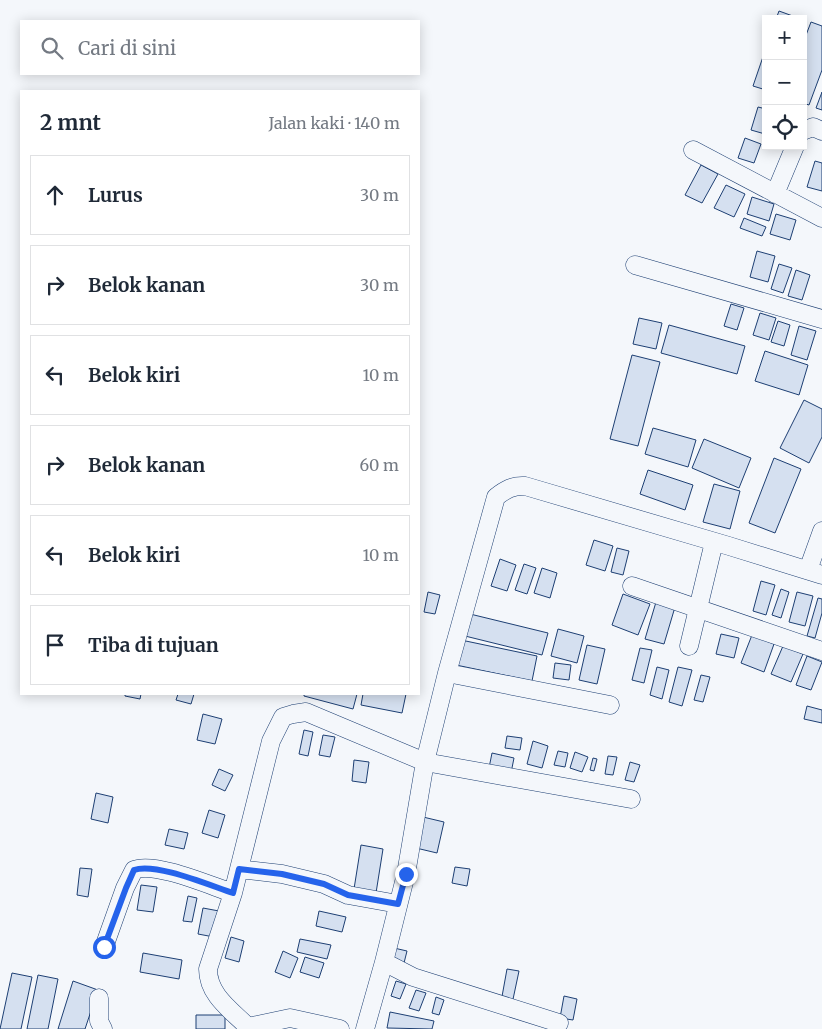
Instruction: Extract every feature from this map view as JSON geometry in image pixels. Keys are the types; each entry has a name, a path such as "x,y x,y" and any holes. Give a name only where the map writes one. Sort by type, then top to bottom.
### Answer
{"street":[{"path":"807,129 813,127 822,131"},
{"path":"693,150 822,218"},
{"path":"775,194 793,150"},
{"path":"636,265 822,319"},
{"path":"365,1029 406,874 425,762 447,673 496,497 509,488 525,486 815,573 822,532"},
{"path":"689,646 714,542"},
{"path":"632,586 822,651"},
{"path":"447,673 610,705"},
{"path":"340,1029 290,1018 248,1028 217,997 208,980 208,969 233,893 271,741 283,717 306,712 425,762 631,800"},
{"path":"104,947 134,870 140,867 172,873 233,893"},
{"path":"239,869 282,874 324,884 348,895 398,904"},
{"path":"384,962 413,977 560,1023"},
{"path":"99,998 99,1021 103,1029"}],"building":[{"path":"779,11 790,15 778,15"},
{"path":"811,22 822,26 822,70 809,105 807,104 807,32"},
{"path":"762,60 762,89 753,86"},
{"path":"822,92 822,110 816,108"},
{"path":"758,107 762,108 762,133 751,130"},
{"path":"745,138 761,144 754,163 738,158"},
{"path":"815,161 822,163 822,191 807,187"},
{"path":"701,165 718,174 702,203 685,195"},
{"path":"726,185 745,194 734,217 714,208"},
{"path":"752,197 774,204 769,221 747,214"},
{"path":"776,214 796,220 790,240 770,234"},
{"path":"744,218 766,227 762,236 740,228"},
{"path":"757,251 775,256 768,282 750,277"},
{"path":"779,264 792,268 783,293 771,289"},
{"path":"796,270 810,275 802,300 788,296"},
{"path":"731,304 744,308 737,330 724,326"},
{"path":"760,313 776,318 769,340 753,335"},
{"path":"639,318 662,323 656,349 633,344"},
{"path":"778,321 790,325 784,346 771,342"},
{"path":"669,325 745,346 737,374 661,353"},
{"path":"799,326 816,331 807,360 791,355"},
{"path":"765,351 808,365 799,395 755,381"},
{"path":"632,355 660,362 638,446 610,439"},
{"path":"804,400 822,409 822,437 809,463 780,448"},
{"path":"653,428 696,440 688,467 645,454"},
{"path":"704,439 751,458 739,488 692,468"},
{"path":"774,458 801,469 775,533 749,523"},
{"path":"648,470 693,485 685,510 640,494"},
{"path":"714,484 740,491 730,529 703,522"},
{"path":"594,540 613,546 605,571 586,565"},
{"path":"617,548 629,551 623,575 611,572"},
{"path":"500,559 516,565 507,591 491,586"},
{"path":"524,564 536,568 527,594 515,590"},
{"path":"542,568 557,573 550,598 534,593"},
{"path":"761,581 775,585 766,615 753,611"},
{"path":"781,589 789,592 781,618 772,615"},
{"path":"428,592 440,595 435,614 424,612"},
{"path":"797,592 813,596 805,626 789,622"},
{"path":"623,594 650,604 638,635 612,625"},
{"path":"818,598 822,599 822,613 815,638 807,636"},
{"path":"656,602 675,607 664,644 645,639"},
{"path":"470,614 548,633 542,655 465,636"},
{"path":"558,629 584,636 577,663 551,656"},
{"path":"721,634 739,638 734,658 716,654"},
{"path":"752,635 774,644 764,672 741,663"},
{"path":"461,640 537,656 532,681 456,665"},
{"path":"587,645 605,649 597,684 579,680"},
{"path":"783,646 803,654 791,682 771,674"},
{"path":"640,648 652,650 644,683 632,680"},
{"path":"807,656 822,662 811,690 796,685"},
{"path":"555,663 571,665 569,680 553,678"},
{"path":"657,667 669,670 662,699 650,695"},
{"path":"678,667 692,670 682,706 669,702"},
{"path":"701,675 710,677 703,702 694,700"},
{"path":"125,695 141,695 140,699"},
{"path":"178,695 194,695 191,704 176,700"},
{"path":"304,695 357,695 353,709"},
{"path":"363,695 406,695 402,713 361,705"},
{"path":"807,706 822,710 822,723 804,719"},
{"path":"203,714 222,719 215,744 197,740"},
{"path":"304,730 313,732 308,756 299,754"},
{"path":"323,735 335,737 330,757 319,755"},
{"path":"507,736 522,738 520,750 505,748"},
{"path":"533,741 548,746 542,768 527,764"},
{"path":"558,751 568,753 565,767 554,765"},
{"path":"575,752 588,757 582,772 570,768"},
{"path":"492,753 514,758 511,773 489,768"},
{"path":"608,756 617,757 613,775 605,774"},
{"path":"593,758 597,759 594,771 590,770"},
{"path":"354,760 369,762 366,783 352,781"},
{"path":"630,762 640,765 634,782 625,780"},
{"path":"219,769 233,775 225,791 212,785"},
{"path":"96,793 113,797 108,823 91,819"},
{"path":"209,810 225,815 218,838 202,833"},
{"path":"423,817 444,822 437,853 416,848"},
{"path":"169,829 188,833 184,849 165,845"},
{"path":"361,845 383,849 376,893 354,889"},
{"path":"455,867 470,869 467,886 452,883"},
{"path":"80,868 92,869 88,897 77,895"},
{"path":"141,885 157,887 153,912 137,910"},
{"path":"188,896 197,898 192,922 183,921"},
{"path":"203,908 219,911 214,937 198,934"},
{"path":"319,911 346,917 342,932 316,926"},
{"path":"231,937 244,941 239,962 225,958"},
{"path":"300,939 331,945 327,959 297,952"},
{"path":"394,948 407,951 403,967 390,964"},
{"path":"283,951 298,958 290,978 275,972"},
{"path":"143,953 182,960 179,979 140,972"},
{"path":"305,957 324,963 319,978 300,972"},
{"path":"507,969 519,971 512,1004 501,1002"},
{"path":"12,973 32,977 21,1029 0,1029"},
{"path":"38,975 58,979 48,1029 27,1029"},
{"path":"73,981 98,990 85,1029 58,1029"},
{"path":"396,981 406,984 400,999 391,996"},
{"path":"416,990 426,993 419,1011 409,1008"},
{"path":"564,996 577,999 573,1020 560,1018"},
{"path":"436,997 444,1000 439,1015 432,1013"},
{"path":"390,1012 434,1021 432,1029 387,1028"},
{"path":"196,1015 225,1015 225,1029 196,1029"}],"route":[{"path":"104,947 134,870 140,867 180,875 233,893 239,869 282,874 324,884 348,895 398,904 406,874"}]}
